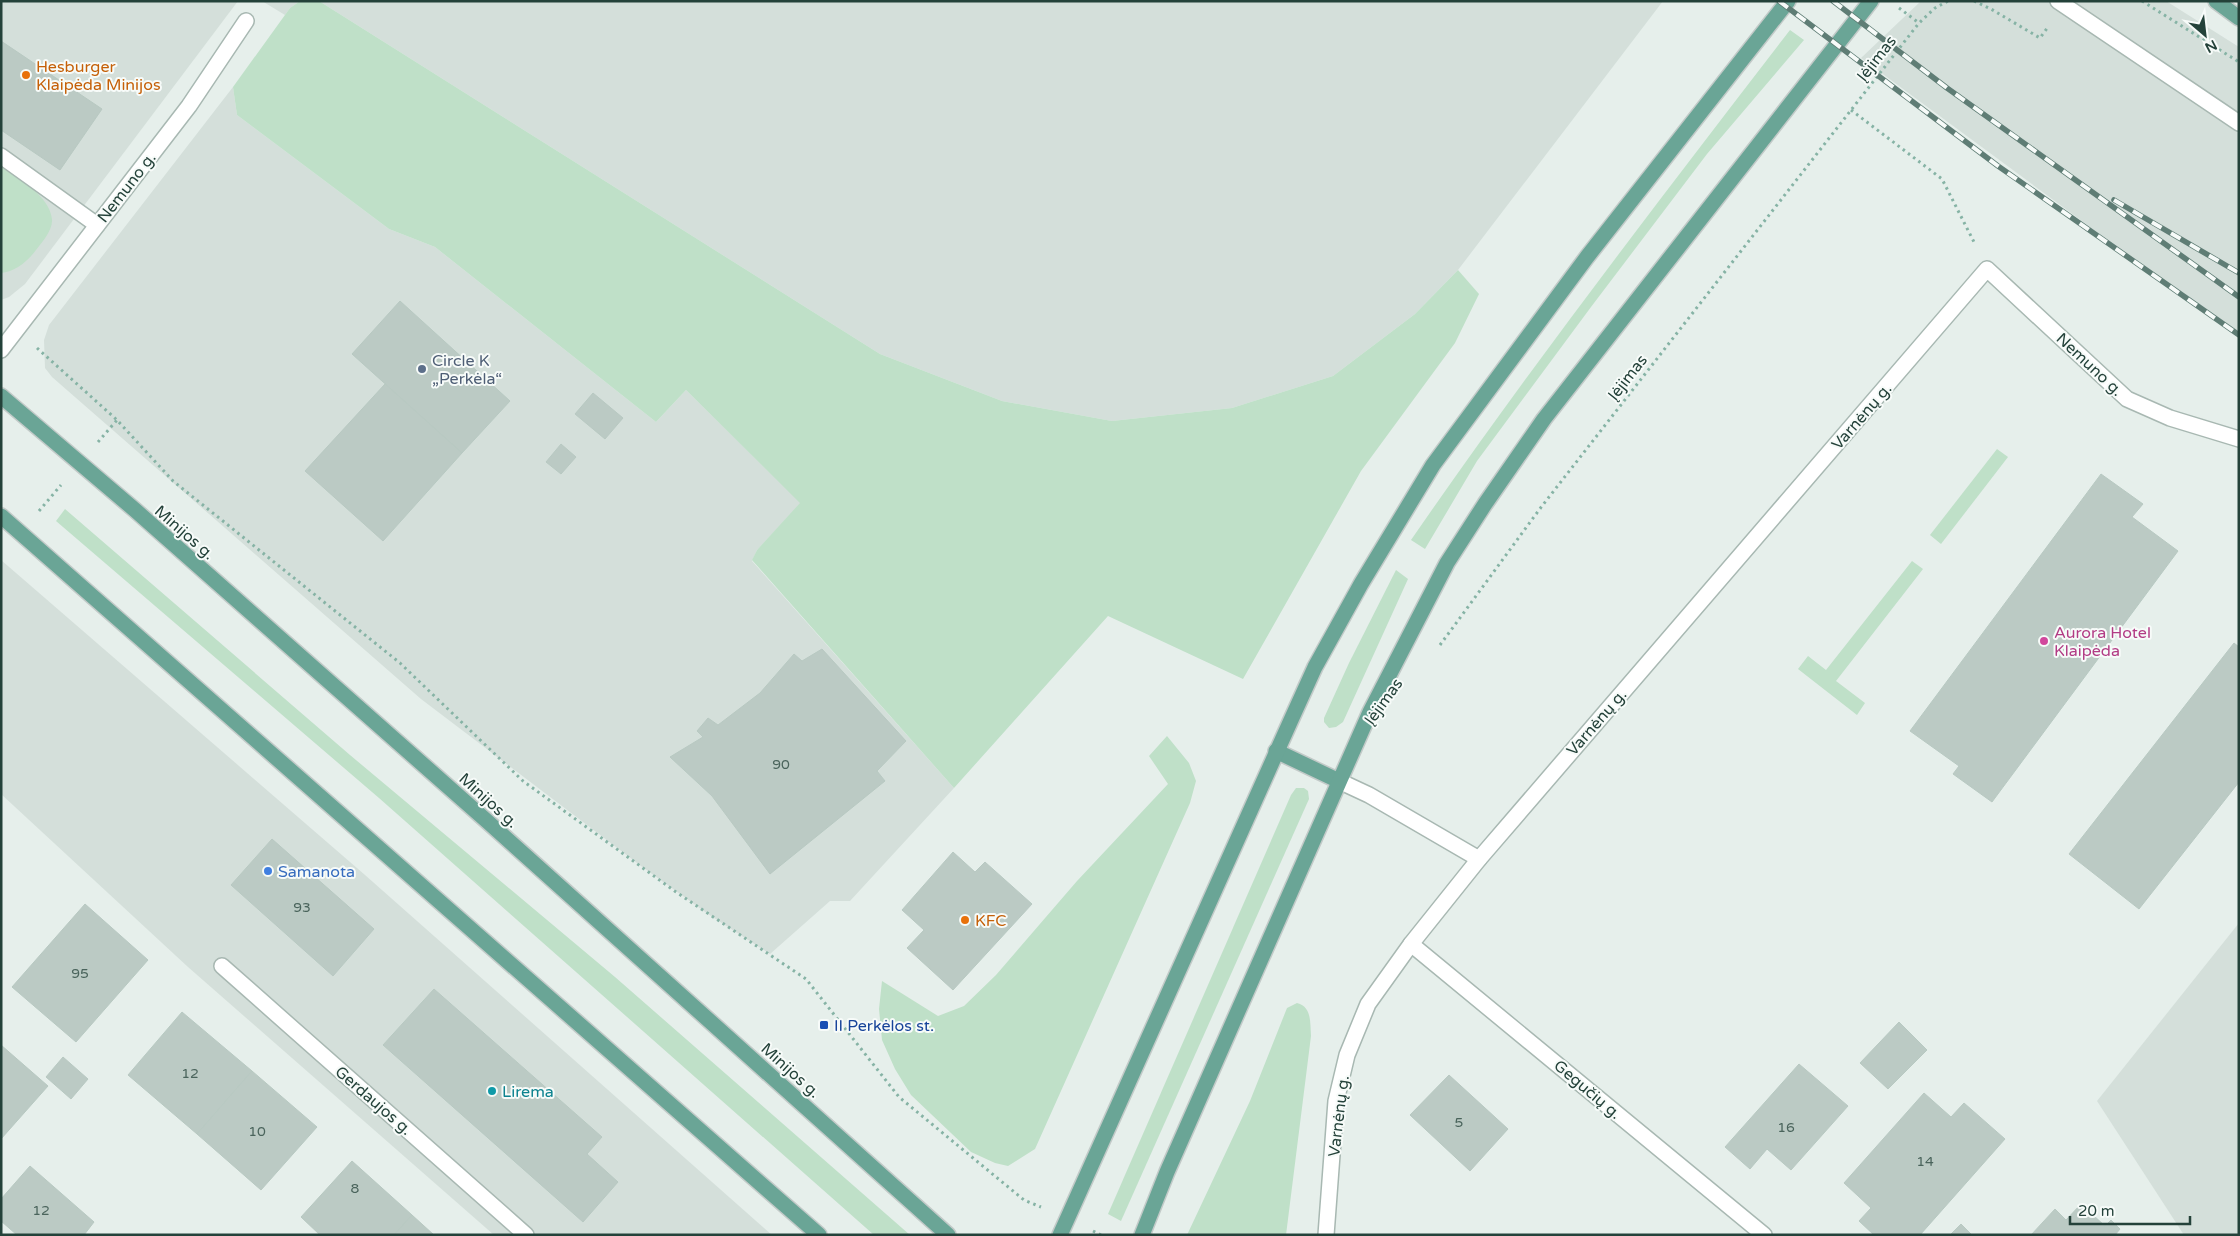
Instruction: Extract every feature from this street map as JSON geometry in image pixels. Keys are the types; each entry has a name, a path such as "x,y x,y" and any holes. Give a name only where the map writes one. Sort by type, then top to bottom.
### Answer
{"main road":[{"path":"1060,1235 1276,752 1316,667 1361,584 1433,465 1587,256 1788,1"},
{"path":"1142,1235 1167,1172 1370,712 1447,563 1485,504 1544,420 1871,1"},
{"path":"2216,1 2239,18"},
{"name":"Minijos g.","path":"1,396 80,463 474,810 948,1235"},
{"path":"1,516 22,532 818,1235"},
{"path":"1276,752 1339,781"}],"street":[{"path":"2058,1 2239,122"},
{"name":"Nemuno g.","path":"1,350 189,106 246,21"},
{"path":"1,156 97,225"},
{"name":"Nemuno g.","path":"1987,269 2127,399 2170,418 2239,438"},
{"name":"Varnėnų g.","path":"1326,1235 1336,1101 1347,1056 1368,1004 1412,944 1479,859 1987,269"},
{"path":"1339,781 1369,795 1479,859"},
{"name":"Gegučių g.","path":"1412,944 1764,1235"},
{"name":"Gerdaujos g.","path":"222,966 526,1235"}],"path":[{"name":"Įėjimas","path":"1438,648 1542,506 1919,23 1935,8 1948,1"},
{"path":"1974,1 2040,38"},
{"path":"2142,1 2239,62"},
{"path":"1897,7 1919,23"},
{"path":"1851,110 1942,178 1987,269"},
{"path":"17,331 117,420 173,481 400,663 523,781 676,892 806,978 899,1097 1024,1200 1101,1235"},
{"path":"22,532 117,420"}],"shaded area":[{"path":"1,1 238,1 25,284 9,297 1,300"},
{"path":"262,1 300,1 290,8 285,15"},
{"path":"319,1 1663,1 1458,270 1415,314 1333,376 1232,408 1112,421 1002,401 880,354"},
{"path":"1921,1 2166,1 2239,47 2239,332 2124,252 1861,58"},
{"path":"233,87 237,115 389,229 435,247 656,422 686,390 801,503 757,550 752,561 954,788 850,901 830,901 770,954 708,914 641,866 421,699 52,377 45,368 44,340 49,325"},
{"path":"1,560 365,875 772,1235 494,1235 188,967 1,794"},
{"path":"2239,923 2239,1235 2184,1235 2097,1101"}],"green space":[{"path":"300,1 319,1 880,354 1002,401 1112,421 1232,408 1333,376 1415,314 1458,270 1479,294 1455,343 1361,471 1243,679 1108,616 954,788 752,560 757,550 800,503 686,390 656,422 435,247 389,229 237,115 233,87 290,8"},
{"path":"1790,30 1804,40 1707,154 1591,307 1477,461 1425,549 1411,540 1550,346"},
{"path":"1,167 24,182 39,195 50,210 52,223 47,236 29,258 16,268 1,273"},
{"path":"1997,449 2008,457 1941,544 1930,535"},
{"path":"65,509 350,755 615,977 910,1235 874,1235 379,798 56,521"},
{"path":"1912,561 1923,569 1836,681 1865,703 1857,715 1798,669 1808,656 1826,670"},
{"path":"1396,570 1408,579 1343,722 1336,727 1329,728 1324,722 1324,718 1349,663"},
{"path":"1167,736 1189,763 1196,781 1190,803 1035,1149 1008,1166 995,1163 971,1152 911,1095 895,1069 882,1040 879,1009 882,981 938,1016 964,1006 996,975 1077,881 1168,784 1149,756"},
{"path":"1296,788 1304,788 1308,791 1309,799 1121,1221 1108,1214 1291,795"},
{"path":"1297,1003 1302,1005 1308,1012 1311,1036 1286,1235 1187,1235 1250,1101 1287,1008"}],"building":[{"name":"Hesburger Klaipėda Minijos","path":"1,41 102,109 60,170 1,130"},
{"name":"Circle K „Perkėla“","path":"400,301 510,401 462,453 352,354"},
{"path":"385,384 462,453 383,541 305,471"},
{"path":"593,393 623,418 605,439 575,414"},
{"path":"561,444 576,457 561,474 546,462"},
{"name":"Aurora Hotel Klaipėda","path":"2101,474 2143,504 2132,517 2178,551 1992,802 1953,774 1959,766 1910,731"},
{"path":"2234,643 2239,647 2239,782 2139,909 2069,854"},
{"path":"822,649 906,741 877,771 885,781 770,874 712,796 670,757 703,737 697,731 708,718 718,725 760,693 794,654 802,661"},
{"path":"272,839 374,929 333,976 231,885"},
{"name":"KFC","path":"953,852 975,872 985,862 1032,904 953,990 907,948 924,930 902,910"},
{"path":"85,904 148,960 76,1042 12,987"},
{"name":"Lirema","path":"434,989 602,1137 587,1154 618,1182 583,1222 383,1045"},
{"path":"182,1012 252,1071 197,1134 128,1075"},
{"path":"1899,1022 1927,1050 1888,1089 1860,1063"},
{"path":"1,1045 48,1086 1,1139"},
{"path":"63,1057 88,1079 71,1099 46,1077"},
{"path":"1799,1064 1848,1106 1791,1170 1767,1149 1750,1169 1725,1147"},
{"path":"252,1071 317,1127 261,1190 197,1134"},
{"path":"1449,1075 1508,1129 1470,1171 1410,1115"},
{"path":"1924,1093 1951,1117 1964,1103 2005,1139 1920,1235 1874,1235 1859,1221 1871,1208 1844,1183"},
{"path":"352,1161 412,1215 394,1235 320,1235 301,1217"},
{"path":"30,1166 94,1222 84,1235 17,1235 1,1221 1,1199"},
{"path":"2081,1204 2105,1226 2111,1220 2120,1229 2115,1235 2031,1235 2055,1209 2066,1220"},
{"path":"412,1215 434,1235 394,1235"},
{"path":"1961,1224 1972,1235 1950,1235"}],"railway":[{"path":"1779,1 1998,166 2239,335"},
{"path":"1833,1 1947,88 2239,297"},
{"path":"2114,200 2239,273"}],"place":[{"name":"Hesburger Klaipėda Minijos","path":"26,75"},
{"name":"Circle K „Perkėla“","path":"422,369"},
{"name":"Aurora Hotel Klaipėda","path":"2044,641"},
{"name":"Samanota","path":"268,871"},
{"name":"KFC","path":"965,920"},
{"name":"II Perkėlos st.","path":"824,1025"},
{"name":"Lirema","path":"492,1091"}]}
